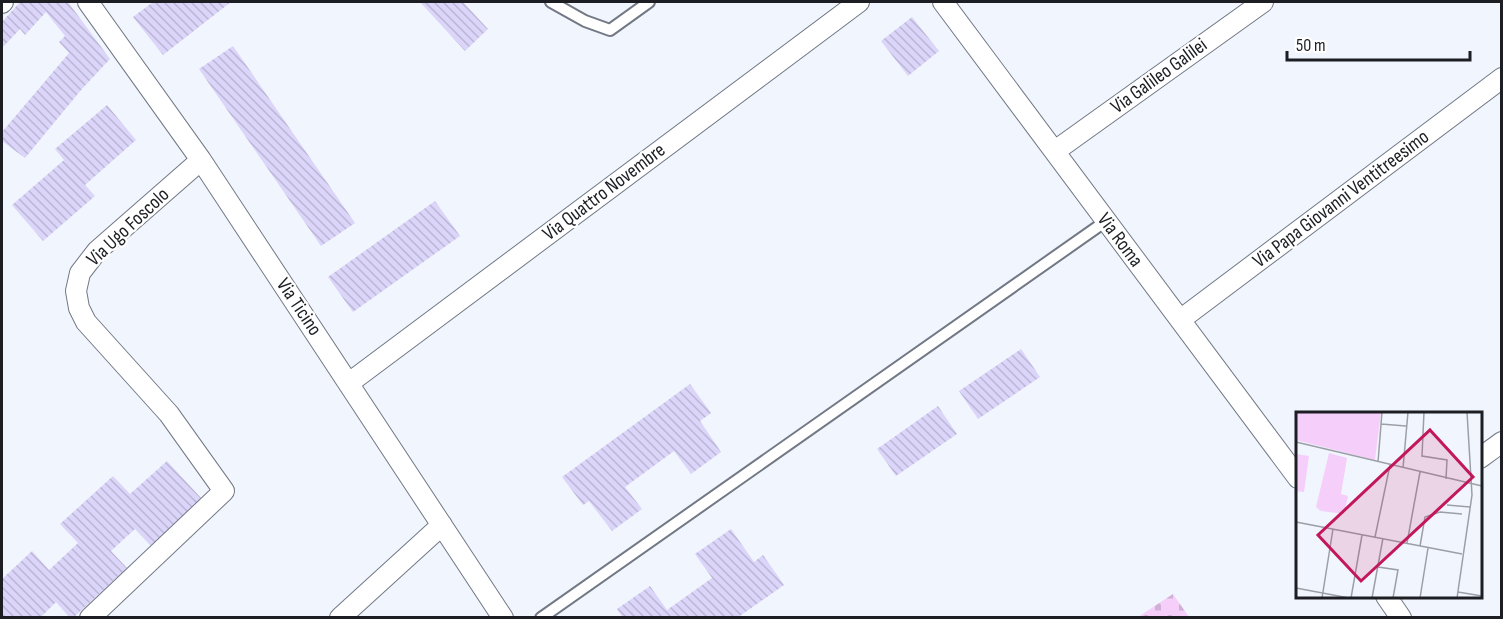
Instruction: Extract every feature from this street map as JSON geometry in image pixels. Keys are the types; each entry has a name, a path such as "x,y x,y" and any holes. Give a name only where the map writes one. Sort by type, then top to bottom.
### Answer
{"street":[{"name":"Via Ticino","path":"88,2 201,160 503,618"},
{"name":"Via Quattro Novembre","path":"349,383 859,2"},
{"name":"Via Roma","path":"943,2 1296,475"},
{"name":"Via Galileo Galilei","path":"1055,152 1263,2"},
{"name":"Via Papa Giovanni Ventitreesimo","path":"1180,320 1502,78"},
{"name":"Via Ugo Foscolo","path":"90,618 224,491 169,414 86,322 79,308 76,291 80,273 97,251 201,160"},
{"path":"1482,457 1502,442"},
{"path":"340,618 442,525"},
{"path":"1387,598 1401,618"}],"lane":[{"path":"551,2 585,21 610,30 648,2"},
{"path":"541,618 1107,221"}],"green space":[{"path":"1173,594 1189,617 1138,617"}],"building":[{"path":"20,2 68,2 110,59 81,90 25,158 2,141 2,132 69,53 59,42 65,36 46,12 25,35 20,29 2,48 2,22"},
{"path":"153,2 231,2 163,55 133,17"},
{"path":"420,2 463,2 488,29 465,51"},
{"path":"912,17 939,51 908,76 881,41"},
{"path":"233,46 355,223 321,246 199,69"},
{"path":"107,105 136,140 85,185 95,196 43,241 12,205 64,160 55,149"},
{"path":"435,201 460,236 353,312 328,277"},
{"path":"1021,349 1040,377 978,419 959,391"},
{"path":"690,384 711,413 700,421 721,452 691,474 674,451 625,487 642,509 612,531 589,501 583,505 562,477"},
{"path":"938,406 957,434 896,476 877,449"},
{"path":"167,461 202,499 151,546 135,529 111,551 127,568 73,618 70,618 56,602 40,618 2,618 2,579 32,551 49,570 78,543 60,524 113,476 130,494"},
{"path":"731,529 754,562 763,555 784,585 737,618 623,618 617,609 650,586 667,610 712,578 695,554"}]}
